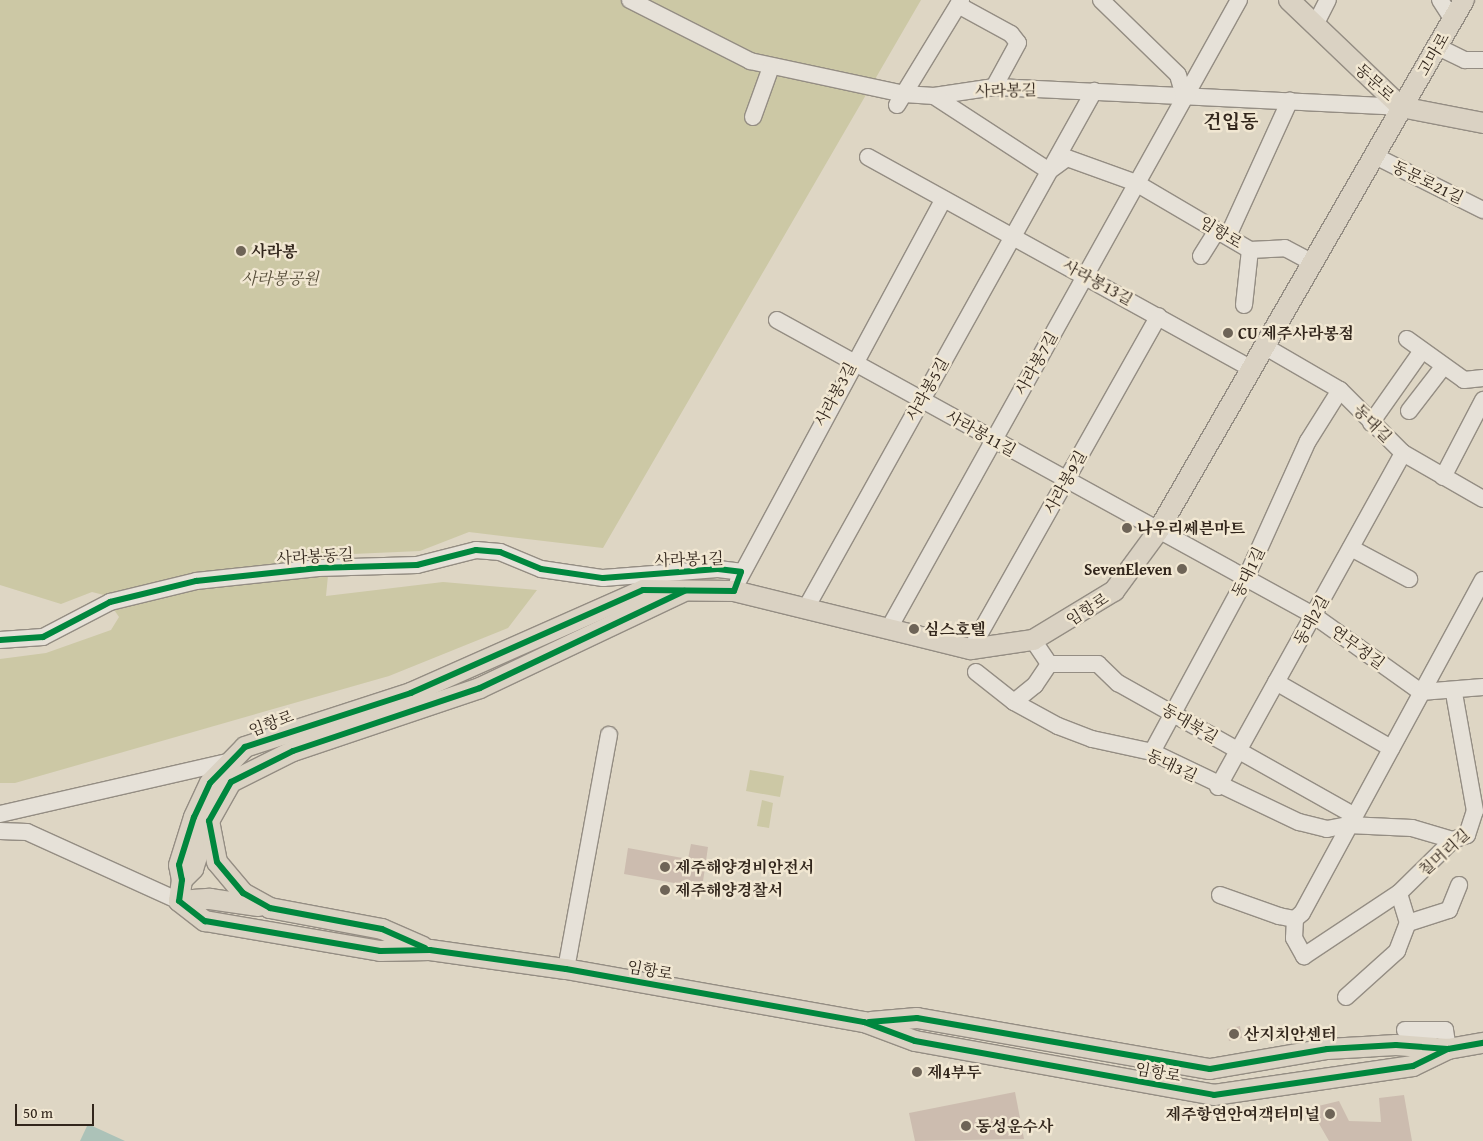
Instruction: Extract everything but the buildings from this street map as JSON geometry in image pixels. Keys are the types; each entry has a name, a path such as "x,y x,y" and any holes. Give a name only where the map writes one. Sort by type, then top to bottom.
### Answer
{"main road":[{"name":"동문로","path":"1289,0 1401,107 1483,123"},
{"name":"고마로","path":"1401,107 1464,0"},
{"name":"임항로","path":"179,901 182,880 179,865 194,817 210,784 227,762 244,747 268,737 411,693 643,590 734,591 971,649 1033,640 1114,591 1158,532 1401,107"},
{"name":"임항로","path":"182,880 193,869 209,821 231,782 251,769 480,688 686,590"},
{"name":"임항로","path":"209,821 217,862 225,875 243,894 270,908"},
{"name":"임항로","path":"179,901 210,898 382,929 430,950"},
{"name":"임항로","path":"179,901 205,921 380,951 430,950 566,969 864,1022 914,1041 1214,1095 1413,1066 1448,1049"},
{"name":"임항로","path":"864,1022 917,1018 1210,1069 1327,1049 1396,1045 1448,1049 1483,1043"}],"street":[{"name":"사라봉길","path":"630,0 728,52 771,67 900,100 994,87 1290,100 1401,107"},
{"name":"사라봉7길","path":"888,630 1239,0"},
{"path":"1315,25 1328,0"},
{"path":"1440,0 1453,20"},
{"path":"900,100 960,2 1012,34 1018,43 994,87"},
{"path":"1106,2 1178,75 1184,96"},
{"path":"1438,47 1465,60 1483,60"},
{"path":"753,117 771,67"},
{"name":"사라봉5길","path":"806,608 1094,91"},
{"path":"934,96 1049,171"},
{"path":"1201,256 1223,233 1290,100"},
{"name":"동문로21길","path":"1372,155 1480,204"},
{"name":"사라봉13길","path":"868,157 1251,368"},
{"name":"임항로","path":"1049,171 1067,158 1136,183 1250,250 1285,248 1311,262"},
{"name":"사라봉3길","path":"734,591 741,572 852,362 943,200"},
{"path":"1244,305 1250,250"},
{"name":"사라봉9길","path":"971,649 1158,316"},
{"name":"사라봉11길","path":"777,320 1158,532"},
{"path":"1407,338 1421,352 1464,380 1483,378"},
{"name":"동대길","path":"1264,346 1340,390 1403,453 1483,500"},
{"path":"1371,423 1421,352"},
{"path":"1409,411 1443,367"},
{"name":"동대1길","path":"1152,752 1246,578 1308,441 1340,390"},
{"path":"1443,477 1483,400"},
{"name":"동대2길","path":"1218,787 1403,453"},
{"name":"연무정길","path":"1158,532 1313,615 1421,692"},
{"path":"1351,548 1408,579"},
{"name":"사라봉동길","path":"0,640 43,637 110,602 196,581 318,568 416,565 476,550 500,552 541,569 629,576"},
{"name":"사라봉1길","path":"629,576 741,572"},
{"path":"605,592 629,576"},
{"path":"1220,895 1295,919 1483,580"},
{"path":"1014,702 1035,684 1049,664 1033,640"},
{"name":"동대북길","path":"1049,664 1098,664 1118,683 1173,712 1351,820"},
{"name":"동대3길","path":"976,672 1014,702 1092,739 1152,752 1218,787 1299,822 1327,829 1351,820 1412,828 1453,840"},
{"path":"1276,682 1390,748"},
{"path":"1421,692 1454,693 1483,687"},
{"name":"칠머리길","path":"1295,919 1294,938 1304,956 1399,894 1453,840 1467,836 1475,811 1454,693"},
{"path":"566,969 609,735"},
{"path":"0,814 227,762"},
{"path":"0,831 27,832 179,901"},
{"path":"1408,923 1449,910 1459,885"},
{"path":"1346,997 1397,951 1408,923 1399,894"},
{"path":"1405,1030 1445,1030 1448,1049"}],"green space":[{"name":"사라봉공원","path":"0,0 921,0 603,548 469,532 420,551 330,555 326,596 443,582 537,590 508,628 389,676 15,783 0,783 0,659 46,653 111,630 119,617 104,595 92,592 61,604 0,585"},
{"path":"750,770 784,776 780,797 746,791"},
{"path":"762,800 773,803 769,828 757,826"}],"shaded area":[{"path":"88,1124 125,1141 80,1141"}],"cycle path":[{"path":"0,640 43,637 110,602 196,581 318,568 417,565 476,550 500,552 541,569 603,578 718,569 741,572 734,591 643,590 411,693 245,747 210,783 194,817 179,865 182,880 179,901 205,921 380,951 430,950 566,969 864,1022 915,1041 1214,1095 1413,1066 1448,1049"},
{"path":"425,948 382,929 270,908 243,893 217,862 209,821 231,782 293,751 480,688 684,591"},
{"path":"869,1022 917,1018 1210,1069 1327,1049 1396,1045 1448,1049 1483,1043"}],"place":[{"name":"사라봉","path":"241,251"},
{"name":"CU 제주사라봉점","path":"1228,333"},
{"name":"나우리쎄븐마트","path":"1127,528"},
{"name":"SevenEleven","path":"1182,569"},
{"name":"심스호텔","path":"914,629"},
{"name":"제주해양경비안전서","path":"665,867"},
{"name":"제주해양경찰서","path":"665,890"},
{"name":"산지치안센터","path":"1234,1034"},
{"name":"제4부두","path":"917,1072"},
{"name":"제주항연안여객터미널","path":"1330,1114"},
{"name":"동성운수사","path":"966,1126"}],"district":[{"name":"건입동","path":"1231,122"}]}
